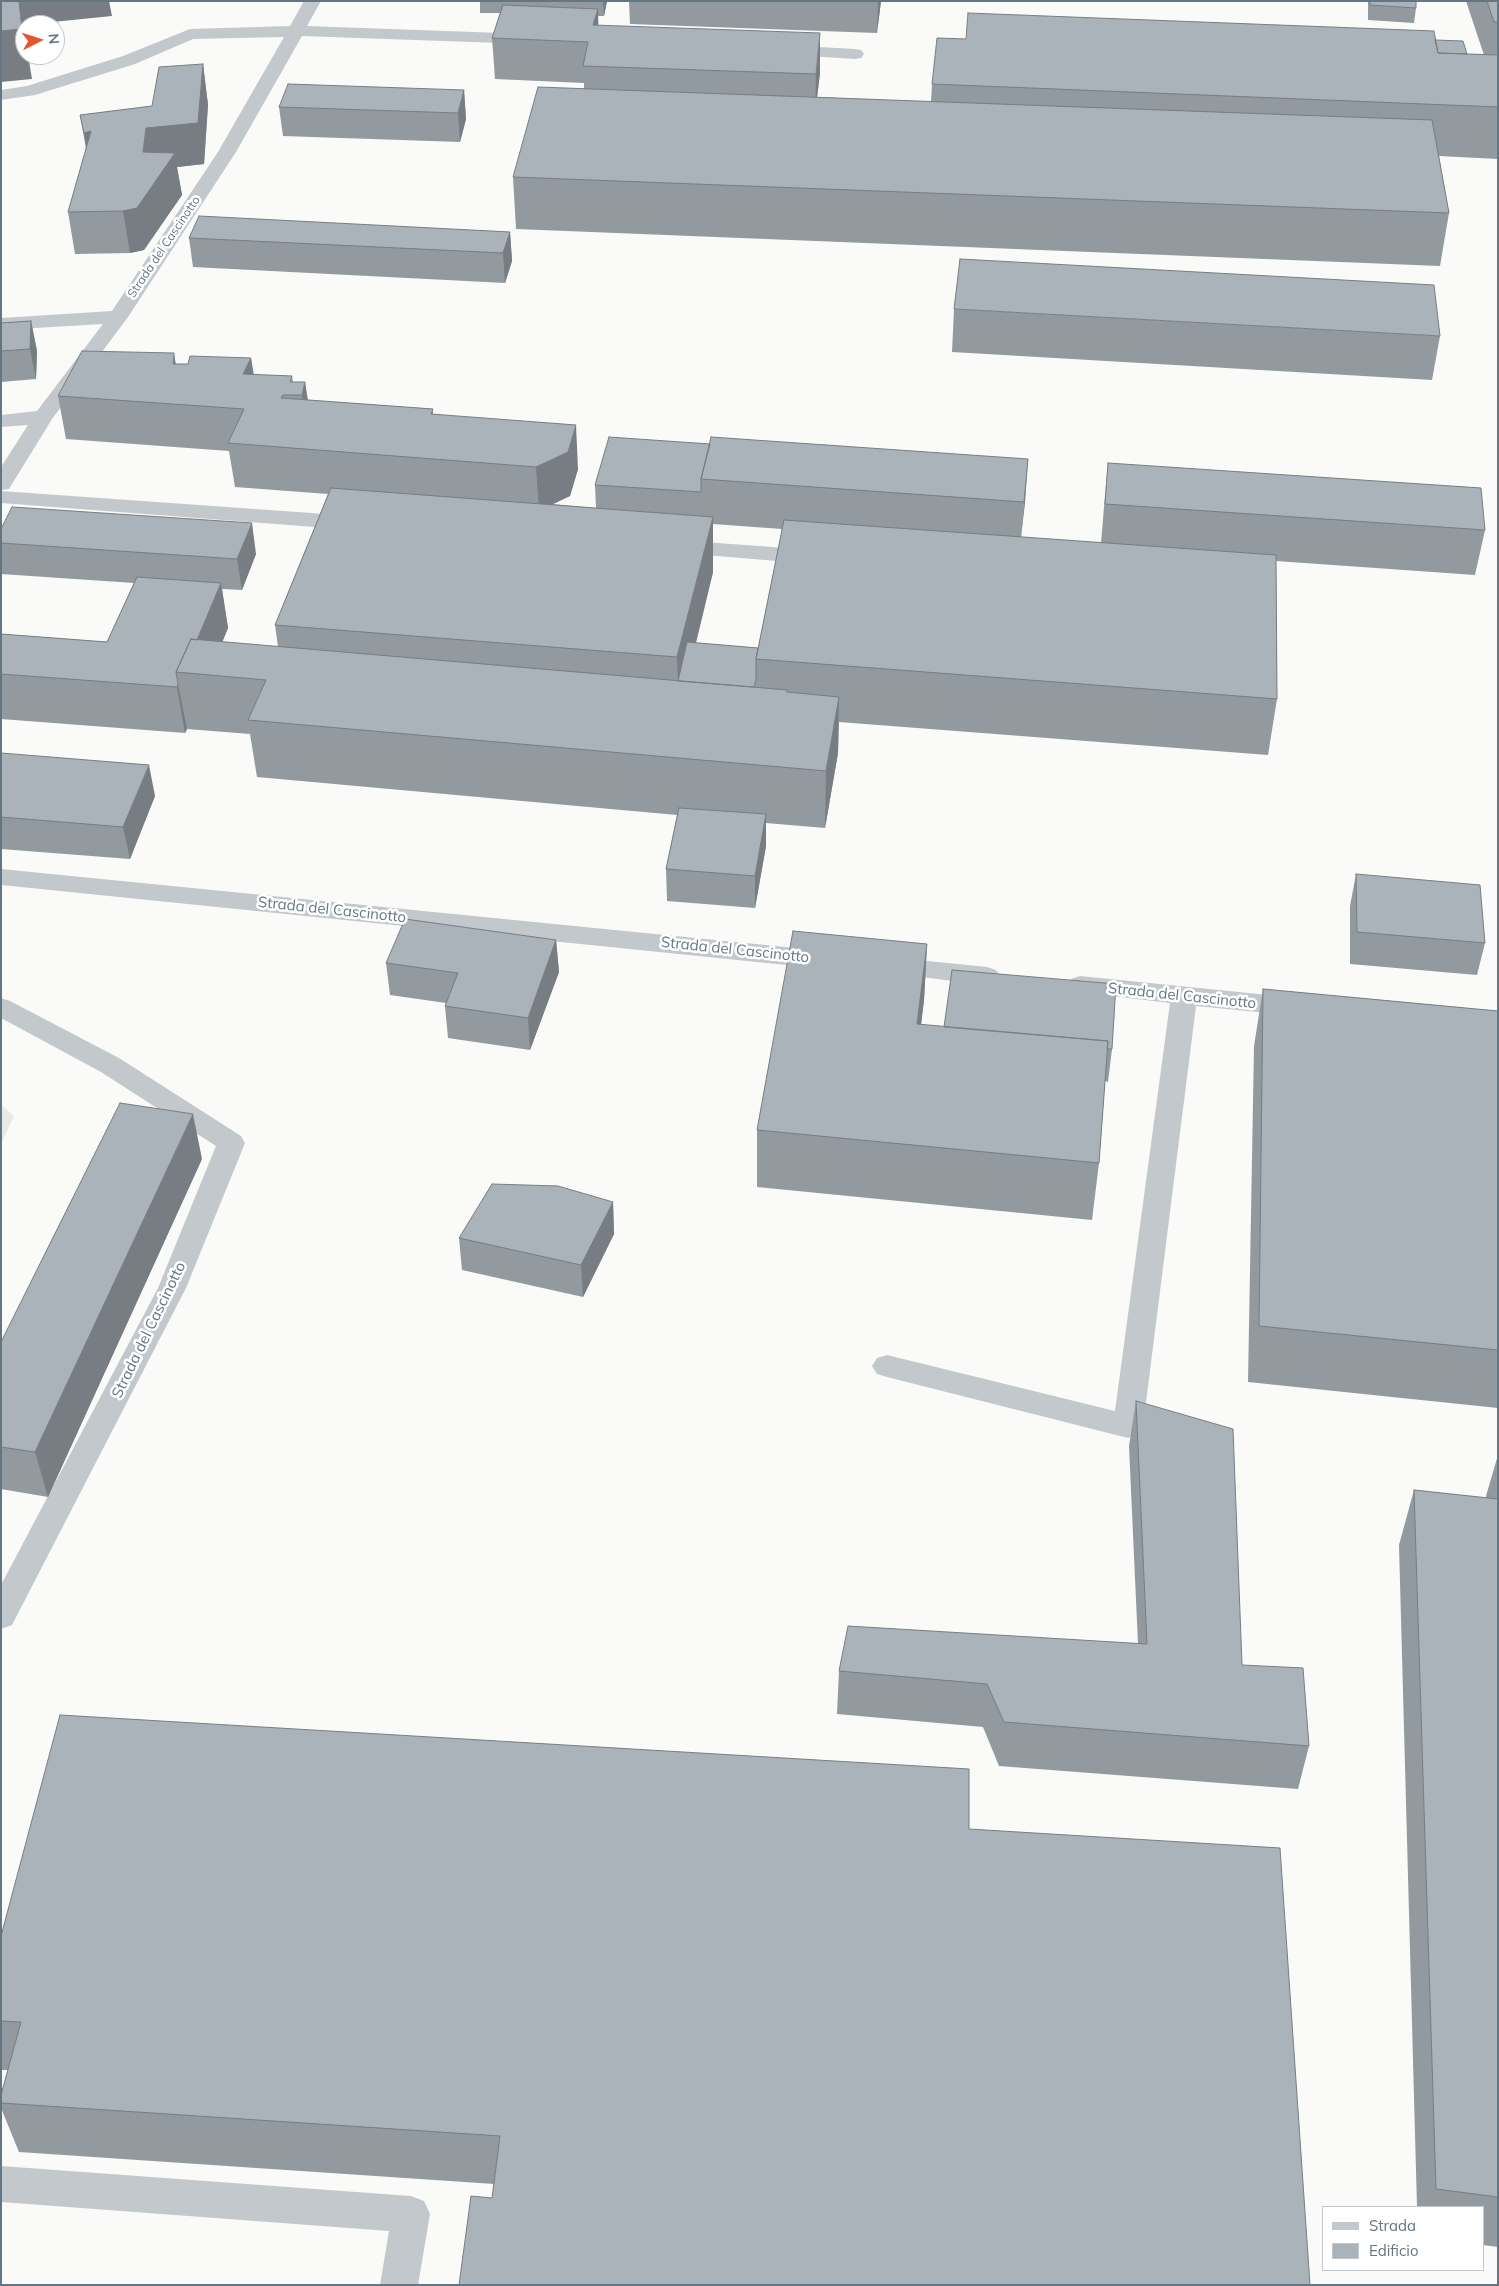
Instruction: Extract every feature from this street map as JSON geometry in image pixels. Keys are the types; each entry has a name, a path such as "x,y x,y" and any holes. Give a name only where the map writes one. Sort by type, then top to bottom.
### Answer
{"street":[{"name":"Strada del Cascinotto","path":"1,484 43,417 118,316 227,152 313,1"},
{"path":"1,94 29,91 129,60 190,34 296,31 549,40"},
{"path":"766,50 855,54"},
{"path":"1,324 118,316"},
{"path":"1,421 43,417"},
{"path":"1,497 370,524"},
{"path":"658,545 837,558"},
{"name":"Strada del Cascinotto","path":"1,876 1015,979"},
{"name":"Strada del Cascinotto","path":"1054,983 1321,1010"},
{"path":"887,1366 1128,1426 1184,996"},
{"name":"Strada del Cascinotto","path":"1,1007 110,1065 231,1143 172,1288 1,1616"},
{"path":"1,2184 411,2214 399,2285"}],"shaded area":[{"path":"1,1105 14,1116 1,1144"}],"building":[{"path":"1,1 19,1 20,15 15,15 15,30 1,31"},
{"path":"1370,1 1416,1 1416,8 1370,5"},
{"path":"1487,1 1498,1 1498,22 1494,22"},
{"path":"503,5 598,9 593,25 820,33 816,74 583,66 588,42 492,38"},
{"path":"968,13 1434,31 1438,53 1498,55 1498,107 932,84 937,38 966,39"},
{"path":"1435,40 1463,41 1467,54 1438,53"},
{"path":"203,64 198,123 146,128 143,152 175,153 137,208 123,211 68,212 91,131 84,133 80,115 152,106 159,67"},
{"path":"288,84 464,90 458,113 279,107"},
{"path":"538,87 1432,120 1449,213 513,177"},
{"path":"199,216 510,232 503,253 189,238"},
{"path":"960,259 1434,285 1440,336 954,309"},
{"path":"31,321 30,349 1,351 1,323"},
{"path":"82,351 174,353 173,364 188,364 190,356 251,358 243,374 292,376 290,382 305,382 302,395 283,395 281,398 433,409 431,414 576,425 568,452 536,467 228,443 244,409 58,396"},
{"path":"609,437 710,444 701,479 701,492 595,485"},
{"path":"711,437 1028,459 1024,502 701,479"},
{"path":"1108,463 1481,488 1485,530 1105,504"},
{"path":"331,488 713,517 677,657 275,625"},
{"path":"12,507 252,523 237,559 1,543 1,529"},
{"path":"784,520 1276,555 1277,699 756,659"},
{"path":"137,577 221,583 197,640 191,639 176,672 177,687 1,674 1,634 107,642"},
{"path":"191,639 787,690 787,692 839,697 826,771 248,720 266,680 176,672"},
{"path":"687,642 758,648 754,687 678,681"},
{"path":"1,753 149,765 123,827 1,817"},
{"path":"679,808 766,814 755,876 666,869"},
{"path":"1356,874 1480,885 1485,943 1357,932"},
{"path":"405,919 556,940 528,1018 445,1006 458,973 386,963"},
{"path":"793,931 927,944 917,1024 1108,1041 1099,1163 757,1130"},
{"path":"952,970 1116,984 1112,1049 1107,1049 1108,1041 944,1027"},
{"path":"1263,989 1498,1011 1498,1350 1259,1326"},
{"path":"120,1103 193,1114 35,1452 1,1447 1,1342"},
{"path":"492,1184 558,1186 613,1202 581,1265 459,1238"},
{"path":"1136,1401 1233,1429 1242,1665 1303,1668 1309,1746 1004,1722 987,1684 839,1671 848,1626 1147,1644"},
{"path":"1414,1490 1498,1499 1498,2197 1436,2189"},
{"path":"60,1715 969,1769 969,1829 1280,1848 1310,2285 459,2285 471,2196 492,2198 500,2136 1,2103 1,2095 21,2022 1,2021 1,1936"}]}
